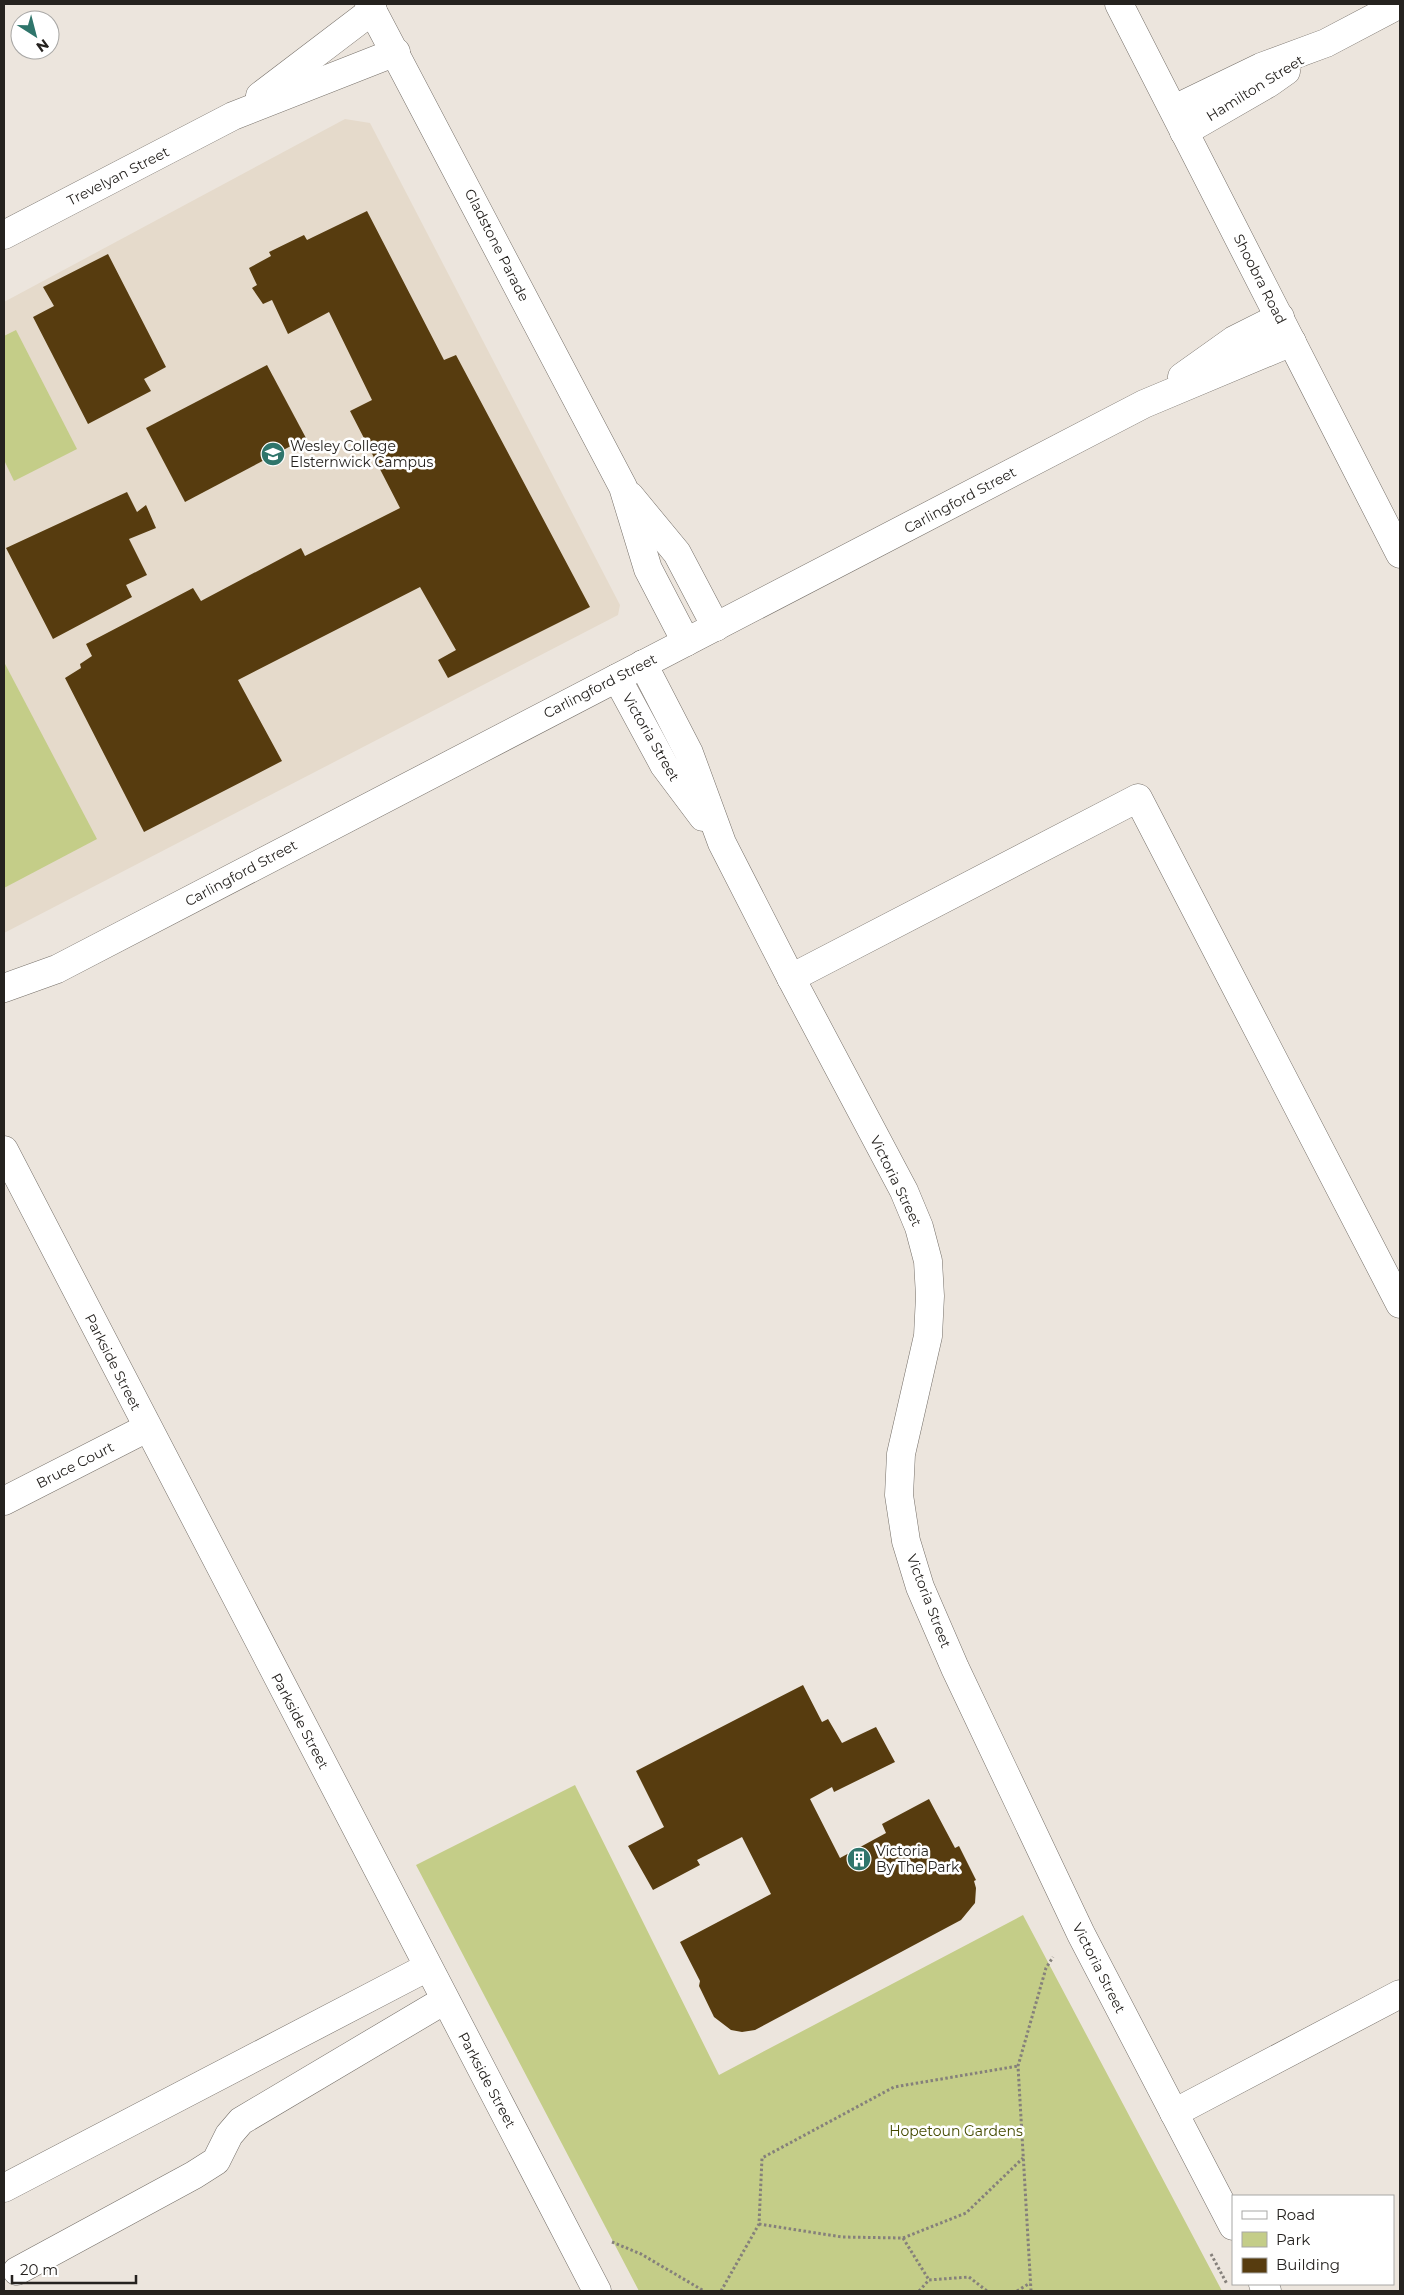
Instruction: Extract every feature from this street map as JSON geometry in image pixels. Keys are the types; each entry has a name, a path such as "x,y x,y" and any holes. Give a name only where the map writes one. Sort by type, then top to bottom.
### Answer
{"street":[{"name":"Shoobra Road","path":"1120,4 1400,554"},
{"name":"Hamilton Street","path":"1179,120 1270,83 1326,42 1400,4"},
{"name":"Gladstone Parade","path":"371,7 622,487 648,569 686,642"},
{"name":"Trevelyan Street","path":"233,116 371,7"},
{"name":"Trevelyan Street","path":"4,235 233,116 396,52"},
{"name":"Carlingford Street","path":"1144,404 1234,340 1280,317"},
{"name":"Carlingford Street","path":"4,988 57,969 1144,404 1292,342"},
{"name":"Gladstone Parade","path":"622,487 677,553 716,627"},
{"name":"Victoria Street","path":"643,664 689,753 722,843 904,1191 920,1227 928,1261 930,1296 928,1336 901,1454 899,1495 906,1541 920,1587 1081,1934 1232,2224"},
{"name":"Victoria Street","path":"617,678 664,764 722,843"},
{"path":"791,978 1138,798 1400,1304"},
{"name":"Carlingford Street","path":"4,1008 57,969"},
{"name":"Parkside Street","path":"4,1150 597,2291"},
{"name":"Bruce Court","path":"4,1501 147,1428"},
{"path":"4,2188 428,1967"},
{"path":"1174,2113 1400,1994"},
{"path":"17,2272 194,2175 216,2161 229,2135 241,2121 445,2000"}],"path":[{"path":"1031,2291 1018,2066 1046,1968 1054,1956 1058,1965"},
{"path":"721,2291 759,2224 762,2158 894,2088 1018,2066"},
{"path":"759,2224 842,2237 903,2238 966,2213 1023,2158"},
{"path":"903,2238 929,2280"},
{"path":"610,2241 641,2254 704,2291"},
{"path":"1207,2247 1231,2291"},
{"path":"919,2291 929,2280 969,2277 987,2291"},
{"path":"1018,2291 1030,2283"}],"shaded area":[{"name":"Wesley College Elsternwick Campus","path":"345,119 370,123 620,605 618,615 4,933 4,302"}],"green space":[{"path":"16,330 77,449 14,481 4,460 4,336"},
{"path":"4,662 97,839 4,888"},
{"name":"Hopetoun Gardens","path":"575,1785 719,2075 1023,1915 1222,2291 639,2291 416,1865"}],"building":[{"path":"367,211 444,360 456,355 590,607 448,678 438,660 456,650 420,587 238,680 282,761 144,832 65,678 81,668 80,664 92,656 86,644 193,588 201,601 301,548 305,556 400,508 350,411 372,400 329,312 288,334 272,300 263,304 252,288 257,285 249,268 271,256 269,252 304,235 307,240"},
{"path":"108,254 166,367 144,379 151,391 88,424 33,317 54,306 43,287"},
{"path":"267,365 306,438 185,502 146,428"},
{"path":"127,492 137,512 146,505 156,528 129,539 147,575 126,585 132,597 53,639 6,548"},
{"name":"Victoria By The Park","path":"803,1685 822,1722 828,1719 842,1743 876,1727 895,1762 834,1792 832,1787 810,1799 840,1858 886,1833 882,1824 929,1799 955,1848 959,1846 976,1880 974,1881 976,1888 975,1903 961,1920 755,2030 742,2032 731,2030 714,2017 699,1986 700,1981 680,1942 771,1894 742,1837 697,1860 700,1865 653,1890 628,1846 664,1827 636,1771"}],"place":[{"name":"Wesley College Elsternwick Campus","path":"273,454"},
{"name":"Victoria By The Park","path":"859,1859"}]}
